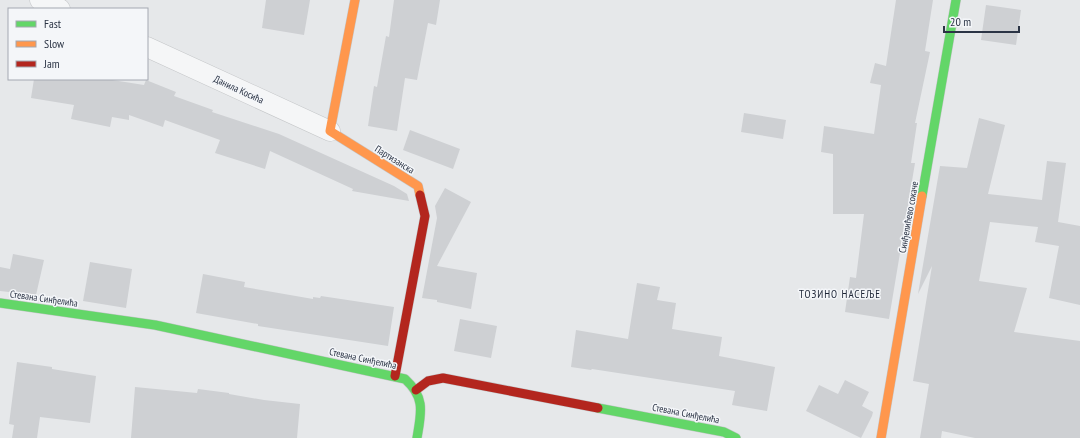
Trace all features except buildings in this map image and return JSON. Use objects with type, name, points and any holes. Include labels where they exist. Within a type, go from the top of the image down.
[{"type":"street","points":[[40,0],[58,8]]},
{"type":"street","points":[[330,131],[355,0]]},
{"type":"street","name":"Синђелићево сокаче","points":[[881,438],[956,0]]},
{"type":"street","name":"Данила Косића","points":[[148,47],[330,131]]},
{"type":"street","name":"Партизанска","points":[[330,131],[418,186],[425,216],[395,376]]},
{"type":"street","name":"Стевана Синђелића","points":[[0,303],[154,325],[395,376],[405,379],[416,390],[428,381],[443,378],[724,432],[736,438]]},
{"type":"street","points":[[416,390],[419,397],[420,408],[417,438]]},
{"type":"traffic: fast","points":[[922,196],[956,0]]},
{"type":"traffic: fast","points":[[0,303],[155,325],[405,379],[412,386],[419,399],[420,421],[417,438]]},
{"type":"traffic: fast","points":[[598,408],[724,432],[736,438]]},
{"type":"traffic: slow","points":[[355,0],[330,131],[418,186],[420,195]]},
{"type":"traffic: slow","points":[[881,438],[922,196]]},
{"type":"traffic: jam","points":[[395,376],[425,216],[420,195]]},
{"type":"traffic: jam","points":[[416,390],[428,381],[443,378],[598,408]]},
{"type":"district","name":"ТОЗИНО НАСЕЉЕ","points":[[840,294]]}]
